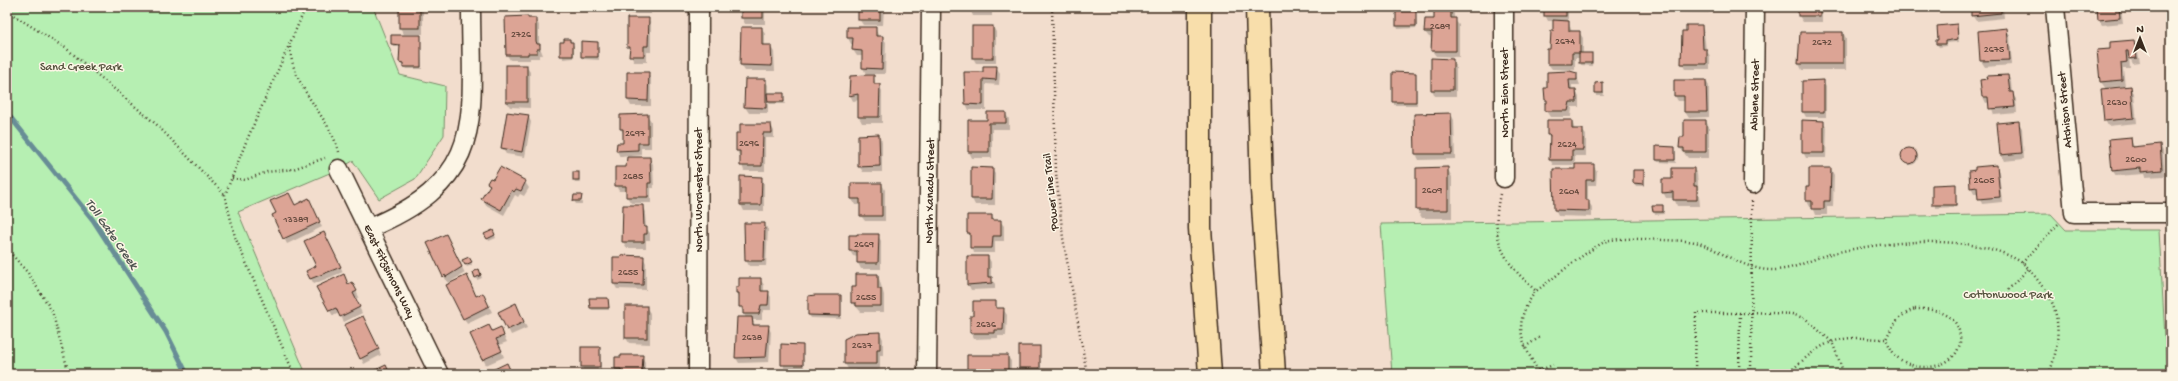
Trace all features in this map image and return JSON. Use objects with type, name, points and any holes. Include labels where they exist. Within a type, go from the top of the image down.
[{"type":"highway","points":[[1200,7],[1200,228],[1210,374]]},
{"type":"highway","points":[[1257,7],[1262,190],[1274,374]]},
{"type":"street","points":[[369,228],[396,217],[418,204],[446,179],[457,162],[466,143],[470,123],[471,7]]},
{"type":"street","name":"North Worchester Street","points":[[698,374],[699,7]]},
{"type":"street","name":"North Xanadu Street","points":[[927,374],[931,7]]},
{"type":"street","name":"North Zion Street","points":[[1504,7],[1504,178]]},
{"type":"street","name":"Abilene Street","points":[[1753,184],[1755,7]]},
{"type":"street","name":"Atchison Street","points":[[2055,7],[2074,213],[2171,213]]},
{"type":"street","name":"East Fitzsimons Way","points":[[336,166],[369,228],[439,374]]},
{"type":"path","points":[[225,195],[246,142],[306,7]]},
{"type":"path","name":"Power Line Trail","points":[[1052,7],[1056,173],[1064,246],[1087,374]]},
{"type":"path","points":[[7,11],[67,49],[151,120],[225,195],[235,237],[294,374]]},
{"type":"path","points":[[232,178],[245,180],[267,172],[293,169],[320,159],[344,169],[346,163],[341,158],[335,139],[300,83],[293,66],[290,45]]},
{"type":"path","points":[[1498,204],[1495,230],[1498,242],[1505,257],[1524,281],[1536,291]]},
{"type":"path","points":[[1751,374],[1752,213]]},
{"type":"path","points":[[2022,262],[2059,223]]},
{"type":"path","points":[[1540,374],[1520,335],[1523,313],[1528,302],[1536,291],[1608,240],[1652,240],[1698,243],[1751,268],[1768,270],[1784,269],[1829,254],[1877,245],[1918,243],[1979,245],[1992,248],[2022,262],[2047,292],[2057,319],[2057,348],[2049,374]]},
{"type":"path","points":[[7,249],[28,273],[52,311],[69,374]]},
{"type":"path","points":[[2008,290],[2028,269]]},
{"type":"path","points":[[1915,309],[1931,309],[1938,311],[1955,322],[1959,328],[1960,341],[1958,349],[1950,359],[1934,367],[1923,367],[1906,363],[1897,357],[1886,339],[1894,322],[1901,316],[1915,309]]},
{"type":"path","points":[[1695,374],[1696,313],[1752,312],[1792,314],[1806,319],[1832,342],[1842,365],[1843,374]]},
{"type":"path","points":[[1739,374],[1740,313]]},
{"type":"path","points":[[1525,347],[1540,337]]},
{"type":"path","points":[[1787,374],[1815,350],[1840,339],[1886,339]]},
{"type":"path","points":[[1538,371],[1553,365]]},
{"type":"green space","name":"Sand Creek Park","points":[[7,7],[373,7],[400,75],[445,86],[444,135],[415,179],[379,199],[353,161],[339,169],[238,212],[306,374],[7,374]]},
{"type":"green space","name":"Cottonwood Park","points":[[2051,214],[2066,230],[2159,230],[2167,374],[1392,374],[1381,224]]},
{"type":"building","points":[[399,7],[420,7],[420,28],[399,28]]},
{"type":"building","points":[[649,7],[649,9],[627,8]]},
{"type":"building","points":[[741,7],[763,7],[763,18],[741,18]]},
{"type":"building","points":[[858,7],[880,7],[880,20],[858,20]]},
{"type":"building","points":[[968,7],[990,7],[990,11],[968,11]]},
{"type":"building","points":[[1396,7],[1416,7],[1416,26],[1396,26]]},
{"type":"building","points":[[1434,7],[1451,7],[1451,18],[1456,18],[1456,51],[1431,51],[1432,32],[1424,32],[1425,19],[1434,19]]},
{"type":"building","points":[[1544,7],[1566,7],[1566,16],[1544,16]]},
{"type":"building","points":[[1706,7],[1706,8],[1684,8]]},
{"type":"building","points":[[1798,7],[1820,7],[1820,16],[1798,16]]},
{"type":"building","points":[[1971,7],[2001,7],[2001,13],[1971,16]]},
{"type":"building","points":[[2097,7],[2119,7],[2120,18],[2098,20]]},
{"type":"building","points":[[528,16],[528,18],[536,18],[536,41],[537,44],[540,44],[540,49],[537,49],[537,53],[528,53],[528,55],[506,55],[505,17]]},
{"type":"building","points":[[627,18],[649,18],[648,46],[644,46],[644,56],[629,56],[630,47],[627,47]]},
{"type":"building","points":[[1553,20],[1569,21],[1569,31],[1580,31],[1580,53],[1572,53],[1572,64],[1547,64],[1547,49],[1550,49]]},
{"type":"building","points":[[1957,24],[1958,39],[1945,41],[1945,44],[1936,44],[1936,40],[1938,40],[1937,26]]},
{"type":"building","points":[[1686,25],[1702,25],[1703,49],[1707,49],[1707,64],[1681,64],[1682,31],[1686,31]]},
{"type":"building","points":[[972,26],[993,26],[993,58],[972,58]]},
{"type":"building","points":[[741,27],[762,27],[762,45],[771,45],[772,66],[740,65]]},
{"type":"building","points":[[847,27],[876,27],[876,36],[883,36],[882,69],[862,68],[862,51],[852,50],[853,38],[847,38]]},
{"type":"building","points":[[2007,28],[2010,60],[1980,61],[1978,31]]},
{"type":"building","points":[[1800,32],[1843,32],[1843,64],[1798,64]]},
{"type":"building","points":[[391,35],[421,35],[421,67],[403,67],[403,63],[399,62],[400,45],[391,44]]},
{"type":"building","points":[[564,39],[570,39],[570,42],[573,42],[573,56],[560,56],[560,42],[564,42]]},
{"type":"building","points":[[2134,40],[2137,58],[2129,59],[2128,51],[2126,51],[2127,62],[2121,63],[2122,80],[2100,82],[2097,50],[2110,49],[2110,42]]},
{"type":"building","points":[[581,41],[598,42],[598,57],[581,57]]},
{"type":"building","points":[[1579,53],[1592,53],[1592,63],[1579,63]]},
{"type":"building","points":[[1431,58],[1453,59],[1453,90],[1431,90]]},
{"type":"building","points":[[506,65],[527,65],[527,102],[506,102]]},
{"type":"building","points":[[983,66],[997,66],[996,80],[983,79],[983,105],[965,104],[964,72],[983,72]]},
{"type":"building","points":[[1570,71],[1577,73],[1577,80],[1569,80],[1570,90],[1576,90],[1577,102],[1570,102],[1568,111],[1545,111],[1545,103],[1547,103],[1547,100],[1545,100],[1544,88],[1547,88],[1547,72]]},
{"type":"building","points":[[627,72],[649,72],[648,101],[627,100]]},
{"type":"building","points":[[1392,72],[1416,73],[1416,102],[1392,102]]},
{"type":"building","points":[[874,75],[874,84],[880,84],[879,117],[858,117],[858,94],[849,96],[850,76]]},
{"type":"building","points":[[2008,75],[2010,92],[2013,92],[2015,107],[1989,109],[1988,97],[1982,97],[1980,80],[1987,79],[1986,76]]},
{"type":"building","points":[[745,79],[766,79],[766,108],[744,107]]},
{"type":"building","points":[[1674,80],[1706,80],[1707,112],[1684,112],[1684,96],[1674,96]]},
{"type":"building","points":[[1824,80],[1824,112],[1802,112],[1802,81]]},
{"type":"building","points":[[1603,82],[1603,93],[1595,93],[1595,83]]},
{"type":"building","points":[[2131,86],[2134,118],[2104,121],[2101,89]]},
{"type":"building","points":[[767,93],[784,93],[784,102],[768,102]]},
{"type":"building","points":[[507,112],[529,115],[522,152],[501,148]]},
{"type":"building","points":[[987,112],[1006,112],[1006,123],[989,123],[989,152],[968,152],[968,120],[987,120]]},
{"type":"building","points":[[1451,113],[1452,154],[1415,154],[1414,114]]},
{"type":"building","points":[[648,114],[648,143],[638,143],[638,150],[616,151],[617,143],[623,143],[623,129],[620,129],[620,115]]},
{"type":"building","points":[[1547,120],[1572,120],[1572,129],[1583,129],[1583,150],[1572,150],[1572,160],[1549,160],[1550,135],[1547,135]]},
{"type":"building","points":[[1684,120],[1706,120],[1706,152],[1684,152],[1684,148],[1679,148],[1680,137],[1684,137]]},
{"type":"building","points":[[1802,120],[1824,121],[1824,153],[1802,153]]},
{"type":"building","points":[[2019,121],[2022,153],[2000,155],[1997,123]]},
{"type":"building","points":[[740,124],[771,124],[772,133],[763,133],[762,166],[740,166],[740,151],[736,151],[736,133],[740,133]]},
{"type":"building","points":[[879,134],[880,166],[858,167],[858,135]]},
{"type":"building","points":[[2131,137],[2132,147],[2160,144],[2162,170],[2141,172],[2141,168],[2112,171],[2109,139]]},
{"type":"building","points":[[1656,146],[1675,147],[1675,160],[1656,160]]},
{"type":"building","points":[[1909,148],[1916,153],[1917,156],[1912,163],[1909,164],[1902,159],[1901,156],[1906,149]]},
{"type":"building","points":[[627,157],[650,157],[651,183],[648,183],[648,197],[626,197],[626,186],[615,186],[615,167],[626,167]]},
{"type":"building","points":[[1575,164],[1594,164],[1594,180],[1586,180],[1586,200],[1589,200],[1589,211],[1554,210],[1553,169],[1575,169]]},
{"type":"building","points":[[1997,165],[2000,197],[1978,199],[1977,187],[1970,188],[1969,171],[1975,170],[1975,167]]},
{"type":"building","points":[[500,167],[526,181],[521,191],[516,189],[514,192],[512,190],[501,210],[481,199],[490,185],[487,183],[490,178],[493,179]]},
{"type":"building","points":[[971,167],[993,168],[992,199],[971,199]]},
{"type":"building","points":[[1448,167],[1448,210],[1416,210],[1416,168]]},
{"type":"building","points":[[1672,168],[1694,168],[1694,186],[1697,186],[1697,200],[1673,200],[1673,192],[1662,193],[1662,179],[1672,179]]},
{"type":"building","points":[[1809,168],[1831,168],[1830,201],[1824,201],[1824,209],[1812,209],[1812,201],[1806,201],[1806,187],[1809,187]]},
{"type":"building","points":[[1633,170],[1644,170],[1644,184],[1633,183]]},
{"type":"building","points":[[573,172],[579,172],[579,180],[573,180]]},
{"type":"building","points":[[740,176],[762,177],[761,205],[740,205]]},
{"type":"building","points":[[851,183],[882,183],[882,216],[860,216],[860,199],[851,199]]},
{"type":"building","points":[[1956,184],[1956,205],[1932,205],[1932,185]]},
{"type":"building","points":[[289,193],[295,205],[309,198],[320,222],[283,239],[272,215],[276,213],[270,201]]},
{"type":"building","points":[[574,195],[582,195],[581,201],[573,201]]},
{"type":"building","points":[[623,205],[643,205],[644,227],[647,227],[647,234],[644,234],[644,242],[622,242]]},
{"type":"building","points":[[1652,205],[1663,205],[1663,212],[1653,212]]},
{"type":"building","points":[[967,215],[992,215],[992,220],[1001,220],[1001,236],[993,236],[992,248],[970,248],[970,233],[967,233]]},
{"type":"building","points":[[744,223],[765,223],[764,261],[745,261]]},
{"type":"building","points":[[493,230],[495,235],[487,239],[484,234]]},
{"type":"building","points":[[324,232],[341,267],[310,279],[306,271],[316,266],[304,241]]},
{"type":"building","points":[[446,234],[462,267],[446,277],[445,275],[443,277],[427,243]]},
{"type":"building","points":[[879,234],[878,263],[857,263],[857,251],[849,251],[849,235]]},
{"type":"building","points":[[621,255],[644,256],[643,285],[613,284],[613,257],[621,257]]},
{"type":"building","points":[[967,256],[988,256],[988,277],[992,277],[992,283],[967,285]]},
{"type":"building","points":[[469,257],[472,262],[465,265],[462,260]]},
{"type":"building","points":[[479,269],[481,275],[475,278],[473,272]]},
{"type":"building","points":[[344,274],[348,284],[352,282],[357,291],[353,293],[360,307],[340,317],[336,308],[329,311],[316,287]]},
{"type":"building","points":[[856,274],[878,274],[878,289],[881,289],[881,306],[856,306],[856,303],[851,303],[851,287],[856,287]]},
{"type":"building","points":[[467,275],[476,296],[483,293],[489,306],[463,319],[446,285]]},
{"type":"building","points":[[739,278],[761,278],[761,291],[769,291],[768,305],[761,305],[759,314],[743,314],[743,307],[739,307],[739,293],[736,293],[736,287],[739,287]]},
{"type":"building","points":[[841,295],[841,316],[808,315],[808,296]]},
{"type":"building","points":[[589,298],[608,298],[609,308],[590,308]]},
{"type":"building","points":[[973,301],[996,301],[996,308],[1004,308],[1003,330],[995,330],[995,333],[970,333],[970,316],[973,316]]},
{"type":"building","points":[[516,303],[524,322],[507,330],[498,312]]},
{"type":"building","points":[[625,306],[647,306],[647,338],[625,338]]},
{"type":"building","points":[[363,316],[379,349],[360,359],[344,325]]},
{"type":"building","points":[[737,317],[752,317],[753,325],[769,325],[766,357],[735,358]]},
{"type":"building","points":[[489,325],[492,331],[501,327],[504,336],[496,339],[502,351],[482,360],[470,334]]},
{"type":"building","points":[[880,332],[880,349],[877,349],[877,364],[844,364],[844,339],[856,333]]},
{"type":"building","points":[[781,344],[803,345],[803,365],[781,365]]},
{"type":"building","points":[[1019,346],[1040,346],[1040,368],[1019,368]]},
{"type":"building","points":[[581,347],[600,347],[600,367],[581,367]]},
{"type":"building","points":[[621,355],[643,355],[642,374],[621,374],[621,369],[615,369],[615,357],[621,357]]},
{"type":"building","points":[[967,355],[1008,355],[1008,374],[970,374],[970,372],[967,372]]},
{"type":"building","points":[[507,363],[512,374],[489,374],[488,372]]},
{"type":"building","points":[[386,365],[390,374],[367,374]]},
{"type":"building","points":[[856,371],[878,371],[878,374],[856,374]]},
{"type":"waterway","name":"Toll Gate Creek","points":[[7,113],[93,220],[166,332],[187,374]]}]
